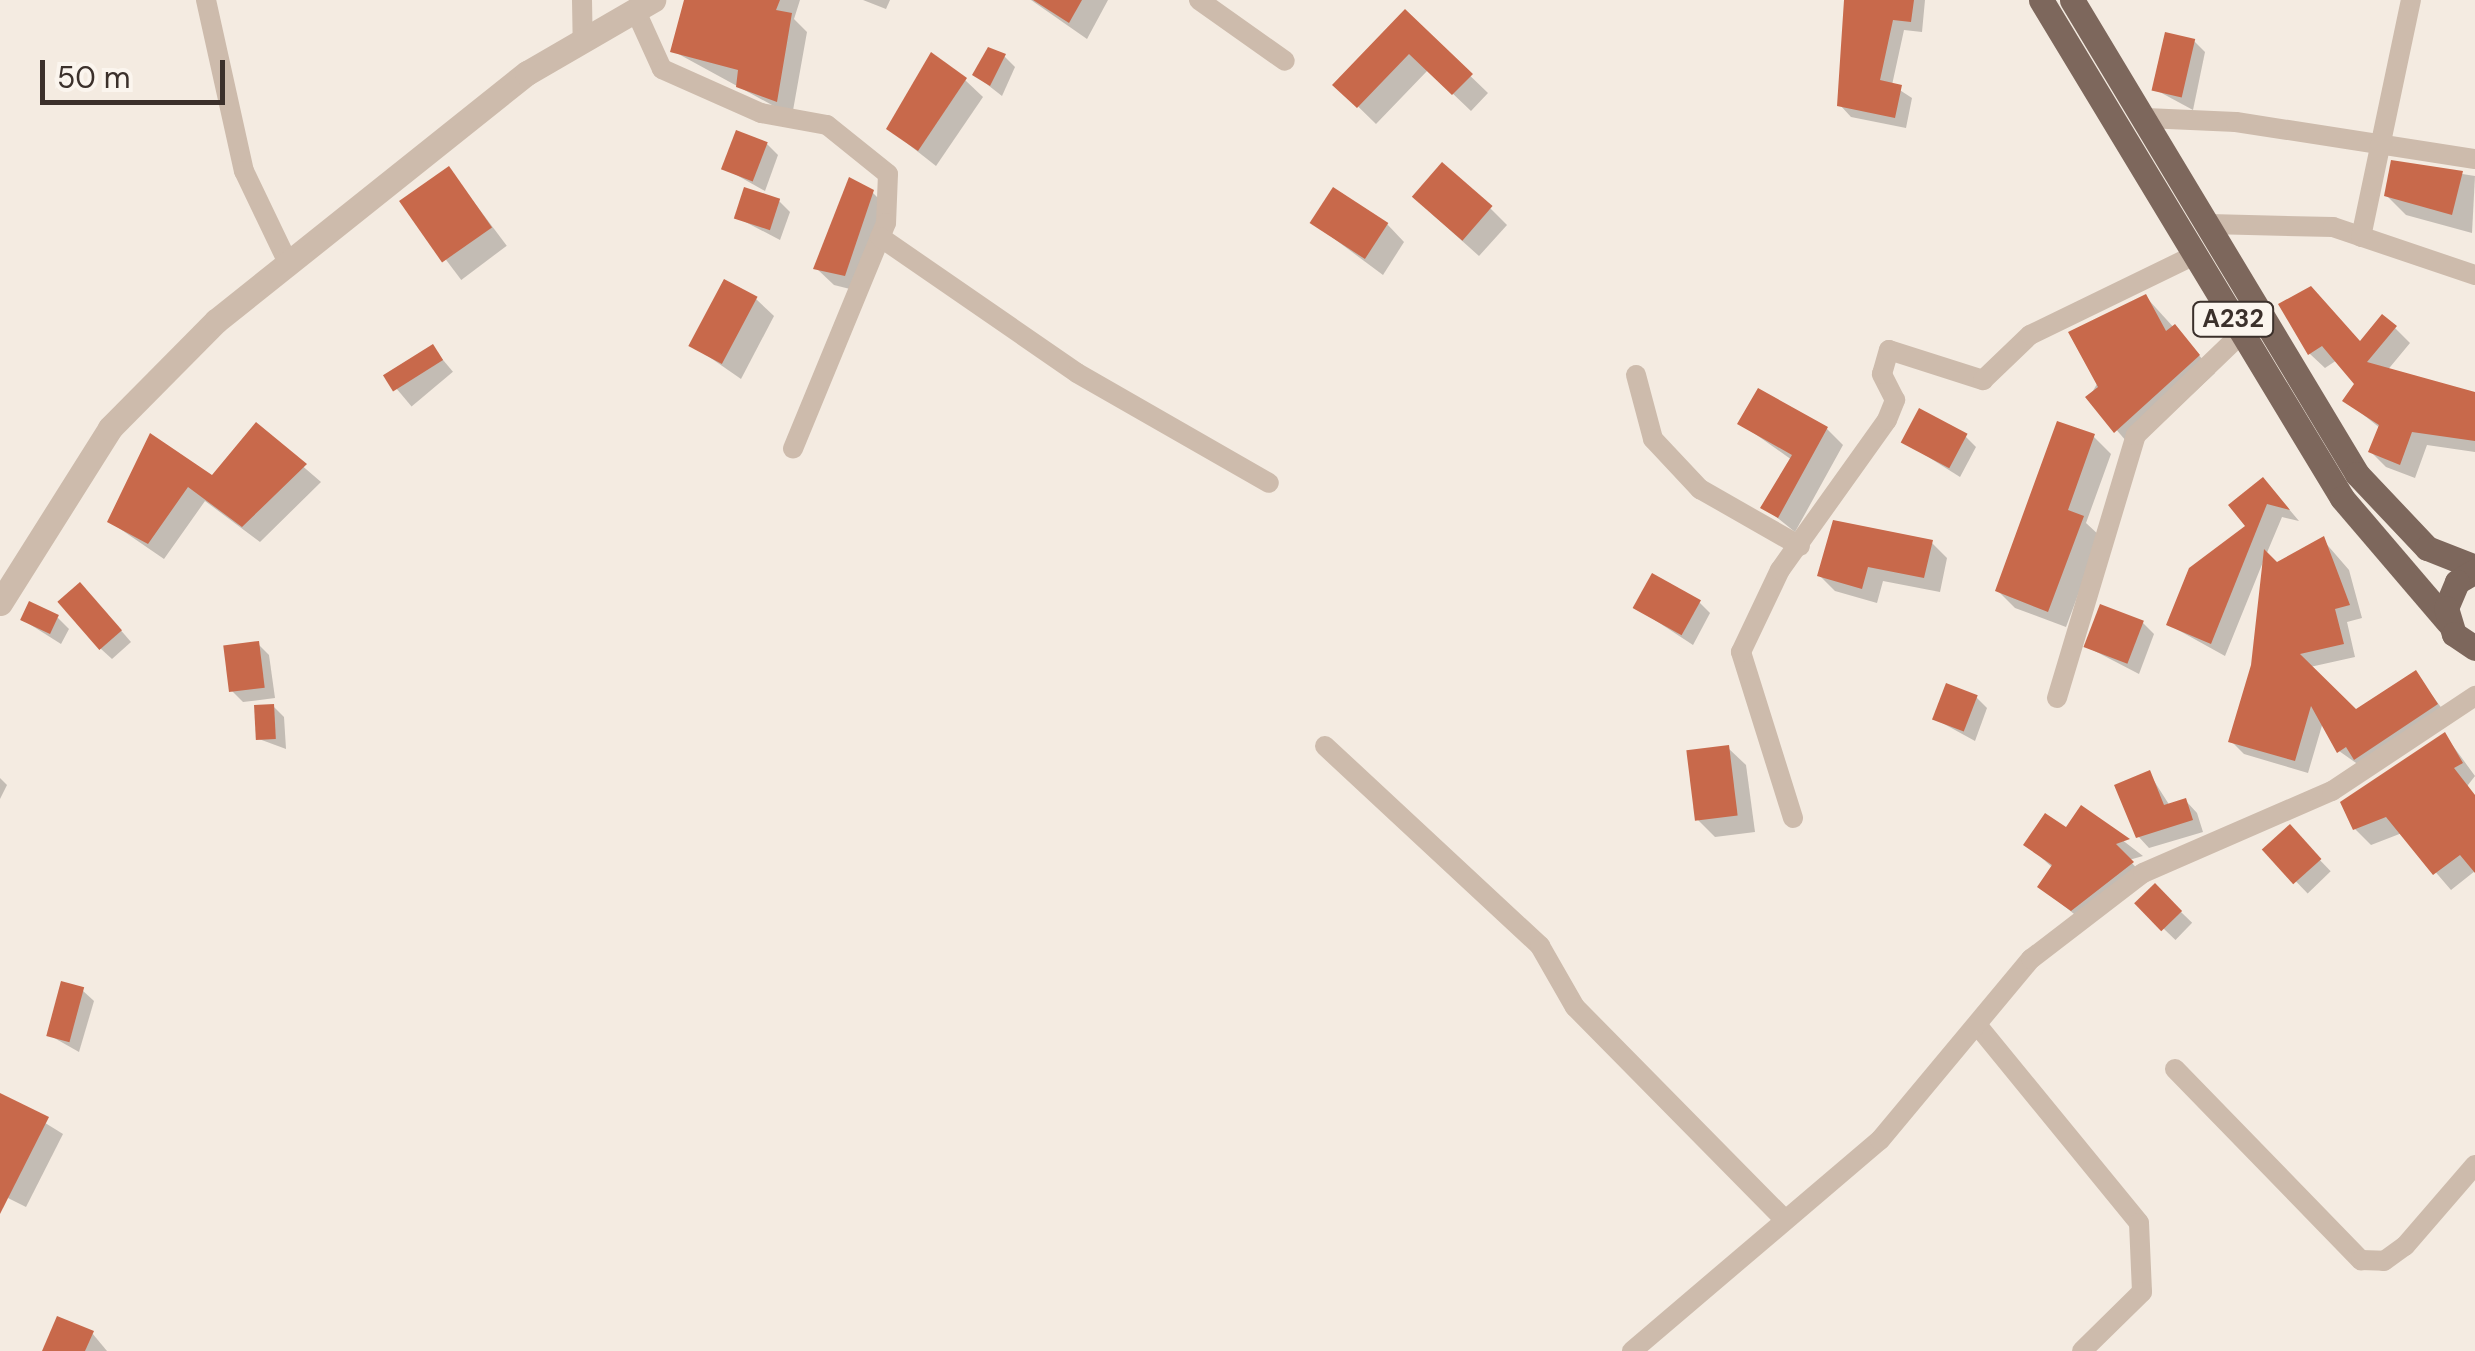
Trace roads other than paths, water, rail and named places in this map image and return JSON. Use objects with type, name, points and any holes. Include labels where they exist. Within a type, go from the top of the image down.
[{"type":"main road","name":"A232","points":[[2042,0],[2342,498],[2448,622]]},
{"type":"main road","name":"A232","points":[[2072,0],[2357,474],[2426,548],[2475,569]]},
{"type":"main road","points":[[2471,649],[2448,622],[2449,594],[2475,569]]},
{"type":"street","points":[[206,0],[244,171],[289,264]]},
{"type":"street","points":[[582,0],[583,40]]},
{"type":"street","points":[[1198,0],[1284,61]]},
{"type":"street","points":[[2360,236],[2411,0]]},
{"type":"street","points":[[0,604],[110,428],[216,320],[526,72],[645,8],[662,69],[684,83],[827,125],[863,148],[888,174],[892,196],[880,237],[793,449]]},
{"type":"street","points":[[2146,118],[2379,142],[2475,159]]},
{"type":"street","points":[[2209,224],[2288,220],[2360,236],[2475,275]]},
{"type":"street","points":[[880,237],[1061,362],[1269,483]]},
{"type":"street","points":[[1793,818],[1741,652],[1747,627],[1887,420],[1895,400],[1882,374],[1889,350],[1983,380],[2030,335],[2194,255]]},
{"type":"street","points":[[2058,698],[2136,435],[2242,332]]},
{"type":"street","points":[[1636,374],[1654,440],[1700,489],[1800,546]]},
{"type":"street","points":[[1632,1351],[1880,1140],[2032,959],[2143,873],[2332,790],[2475,696]]},
{"type":"street","points":[[1325,746],[1526,932],[1590,1024],[1784,1220]]},
{"type":"street","points":[[1978,1026],[2139,1223],[2142,1292],[2082,1351]]},
{"type":"street","points":[[2175,1069],[2361,1260],[2384,1261],[2406,1246],[2475,1165]]}]
